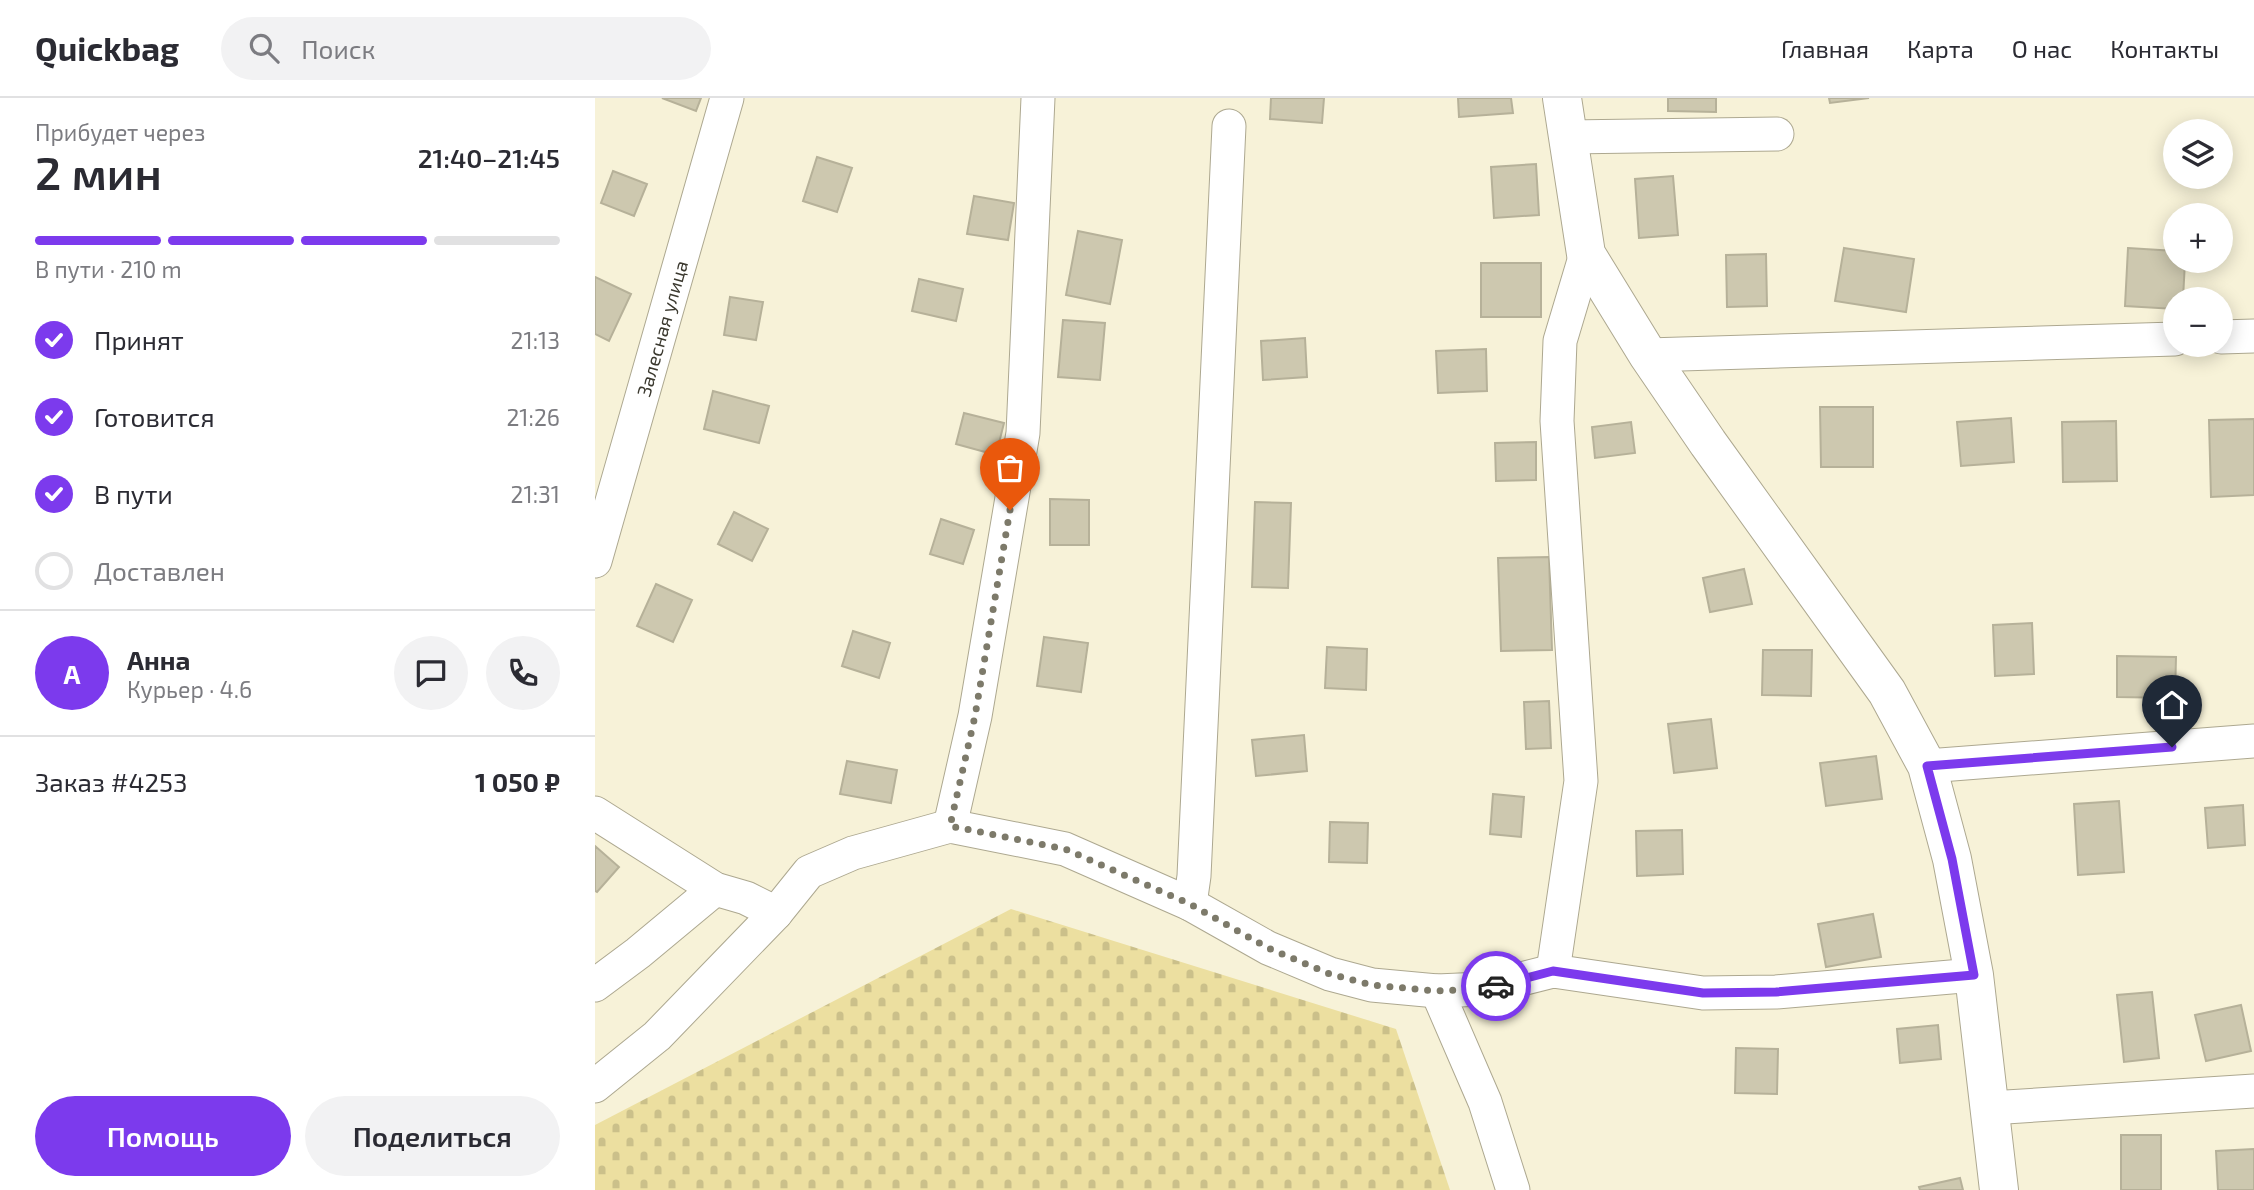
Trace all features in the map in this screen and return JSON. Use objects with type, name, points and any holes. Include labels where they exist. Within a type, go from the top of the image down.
[{"type":"street","name":"Залесная улица","points":[[595,561],[727,98]]},
{"type":"street","points":[[950,826],[975,716],[1023,433],[1038,98]]},
{"type":"street","points":[[1562,98],[1586,254],[1648,355],[1708,443],[1887,692],[1927,766],[1952,859],[1974,975],[1999,1190]]},
{"type":"street","points":[[1190,904],[1195,862],[1229,126]]},
{"type":"street","points":[[1568,137],[1777,134]]},
{"type":"street","points":[[1553,971],[1581,781],[1557,421],[1560,341],[1586,254]]},
{"type":"street","points":[[2233,337],[2254,336]]},
{"type":"street","points":[[1648,355],[2163,339]]},
{"type":"street","points":[[1927,766],[2254,741]]},
{"type":"street","points":[[595,813],[715,890],[746,898],[776,913]]},
{"type":"street","points":[[595,1086],[657,1036],[776,913],[809,872],[853,853],[950,826],[1065,849],[1190,904],[1268,948],[1330,974],[1372,985],[1437,991],[1482,989],[1553,971],[1703,993],[1776,992],[1974,975]]},
{"type":"street","points":[[595,985],[715,890]]},
{"type":"street","points":[[1437,991],[1485,1102],[1514,1187]]},
{"type":"street","points":[[1990,1108],[2254,1091]]},
{"type":"green space","points":[[1011,909],[1396,1029],[1450,1190],[595,1190],[595,1125]]},
{"type":"building","points":[[662,98],[701,98],[696,111]]},
{"type":"building","points":[[1271,98],[1324,98],[1322,123],[1270,119]]},
{"type":"building","points":[[1458,98],[1511,98],[1513,113],[1459,117]]},
{"type":"building","points":[[1668,98],[1716,98],[1716,112],[1668,111]]},
{"type":"building","points":[[1829,98],[1869,98],[1830,103]]},
{"type":"building","points":[[817,157],[852,168],[837,212],[803,201]]},
{"type":"building","points":[[1536,164],[1539,215],[1494,218],[1491,167]]},
{"type":"building","points":[[613,171],[647,184],[634,216],[601,203]]},
{"type":"building","points":[[1673,176],[1678,235],[1639,238],[1635,179]]},
{"type":"building","points":[[974,196],[1014,203],[1008,240],[967,234]]},
{"type":"building","points":[[1078,231],[1122,240],[1110,304],[1066,295]]},
{"type":"building","points":[[1844,248],[1914,259],[1906,312],[1835,301]]},
{"type":"building","points":[[2128,248],[2163,250],[2163,273],[2184,273],[2184,287],[2163,287],[2163,308],[2125,306]]},
{"type":"building","points":[[1766,254],[1767,306],[1727,307],[1726,255]]},
{"type":"building","points":[[1481,263],[1541,263],[1541,317],[1481,317]]},
{"type":"building","points":[[595,277],[631,294],[609,341],[595,334]]},
{"type":"building","points":[[919,279],[963,289],[956,321],[912,311]]},
{"type":"building","points":[[730,297],[763,302],[756,340],[724,335]]},
{"type":"building","points":[[1063,320],[1105,323],[1100,380],[1058,377]]},
{"type":"building","points":[[1305,338],[1307,377],[1263,380],[1261,341]]},
{"type":"building","points":[[1486,349],[1487,391],[1438,393],[1436,351]]},
{"type":"building","points":[[713,391],[769,406],[759,443],[704,429]]},
{"type":"building","points":[[1820,407],[1873,407],[1873,467],[1821,467]]},
{"type":"building","points":[[964,413],[1004,423],[996,455],[956,444]]},
{"type":"building","points":[[2011,418],[2014,462],[1961,466],[1957,422]]},
{"type":"building","points":[[2254,419],[2254,495],[2211,497],[2209,420]]},
{"type":"building","points":[[2116,421],[2117,481],[2063,482],[2062,422]]},
{"type":"building","points":[[1631,422],[1635,453],[1595,458],[1592,427]]},
{"type":"building","points":[[1536,442],[1536,480],[1496,481],[1495,443]]},
{"type":"building","points":[[1050,499],[1089,500],[1089,545],[1050,545]]},
{"type":"building","points":[[1255,502],[1291,503],[1288,588],[1252,587]]},
{"type":"building","points":[[734,512],[768,529],[752,561],[718,544]]},
{"type":"building","points":[[941,519],[974,530],[963,564],[930,554]]},
{"type":"building","points":[[1549,557],[1552,650],[1501,651],[1498,558]]},
{"type":"building","points":[[1744,569],[1752,604],[1710,612],[1703,578]]},
{"type":"building","points":[[656,584],[692,600],[673,642],[637,626]]},
{"type":"building","points":[[2032,623],[2034,674],[1995,676],[1993,625]]},
{"type":"building","points":[[853,631],[890,643],[879,678],[842,666]]},
{"type":"building","points":[[1044,637],[1088,643],[1081,692],[1037,686]]},
{"type":"building","points":[[1327,647],[1367,649],[1366,690],[1325,688]]},
{"type":"building","points":[[1763,650],[1812,650],[1811,696],[1762,695]]},
{"type":"building","points":[[2117,656],[2176,657],[2175,698],[2117,697]]},
{"type":"building","points":[[1549,701],[1551,748],[1526,749],[1524,702]]},
{"type":"building","points":[[1711,719],[1717,768],[1674,773],[1668,724]]},
{"type":"building","points":[[1304,735],[1307,771],[1256,776],[1252,740]]},
{"type":"building","points":[[1876,756],[1882,799],[1826,806],[1820,763]]},
{"type":"building","points":[[847,761],[897,770],[891,803],[840,794]]},
{"type":"building","points":[[1493,794],[1524,797],[1521,837],[1490,834]]},
{"type":"building","points":[[2119,801],[2124,872],[2078,875],[2074,804]]},
{"type":"building","points":[[2243,805],[2245,845],[2208,848],[2205,808]]},
{"type":"building","points":[[1330,822],[1368,823],[1367,863],[1329,862]]},
{"type":"building","points":[[1682,830],[1683,874],[1637,876],[1636,831]]},
{"type":"building","points":[[595,846],[619,867],[597,892],[595,891]]},
{"type":"building","points":[[1873,914],[1881,957],[1826,967],[1818,924]]},
{"type":"building","points":[[2152,992],[2159,1058],[2124,1062],[2117,995]]},
{"type":"building","points":[[2241,1005],[2251,1051],[2206,1061],[2195,1015]]},
{"type":"building","points":[[1938,1025],[1941,1059],[1900,1063],[1897,1029]]},
{"type":"building","points":[[1736,1048],[1778,1049],[1777,1094],[1735,1093]]},
{"type":"building","points":[[2121,1135],[2161,1135],[2161,1190],[2121,1190]]},
{"type":"building","points":[[2254,1149],[2254,1190],[2218,1190],[2216,1151]]},
{"type":"building","points":[[1960,1178],[1963,1190],[1920,1190],[1919,1187]]},
{"type":"way so far","points":[[1010,510],[975,716],[950,826],[1065,849],[1190,904],[1268,948],[1330,974],[1372,985],[1437,991],[1496,986]]},
{"type":"route","points":[[1496,986],[1553,971],[1703,993],[1776,992],[1974,975],[1952,859],[1927,766],[2172,747]]}]
